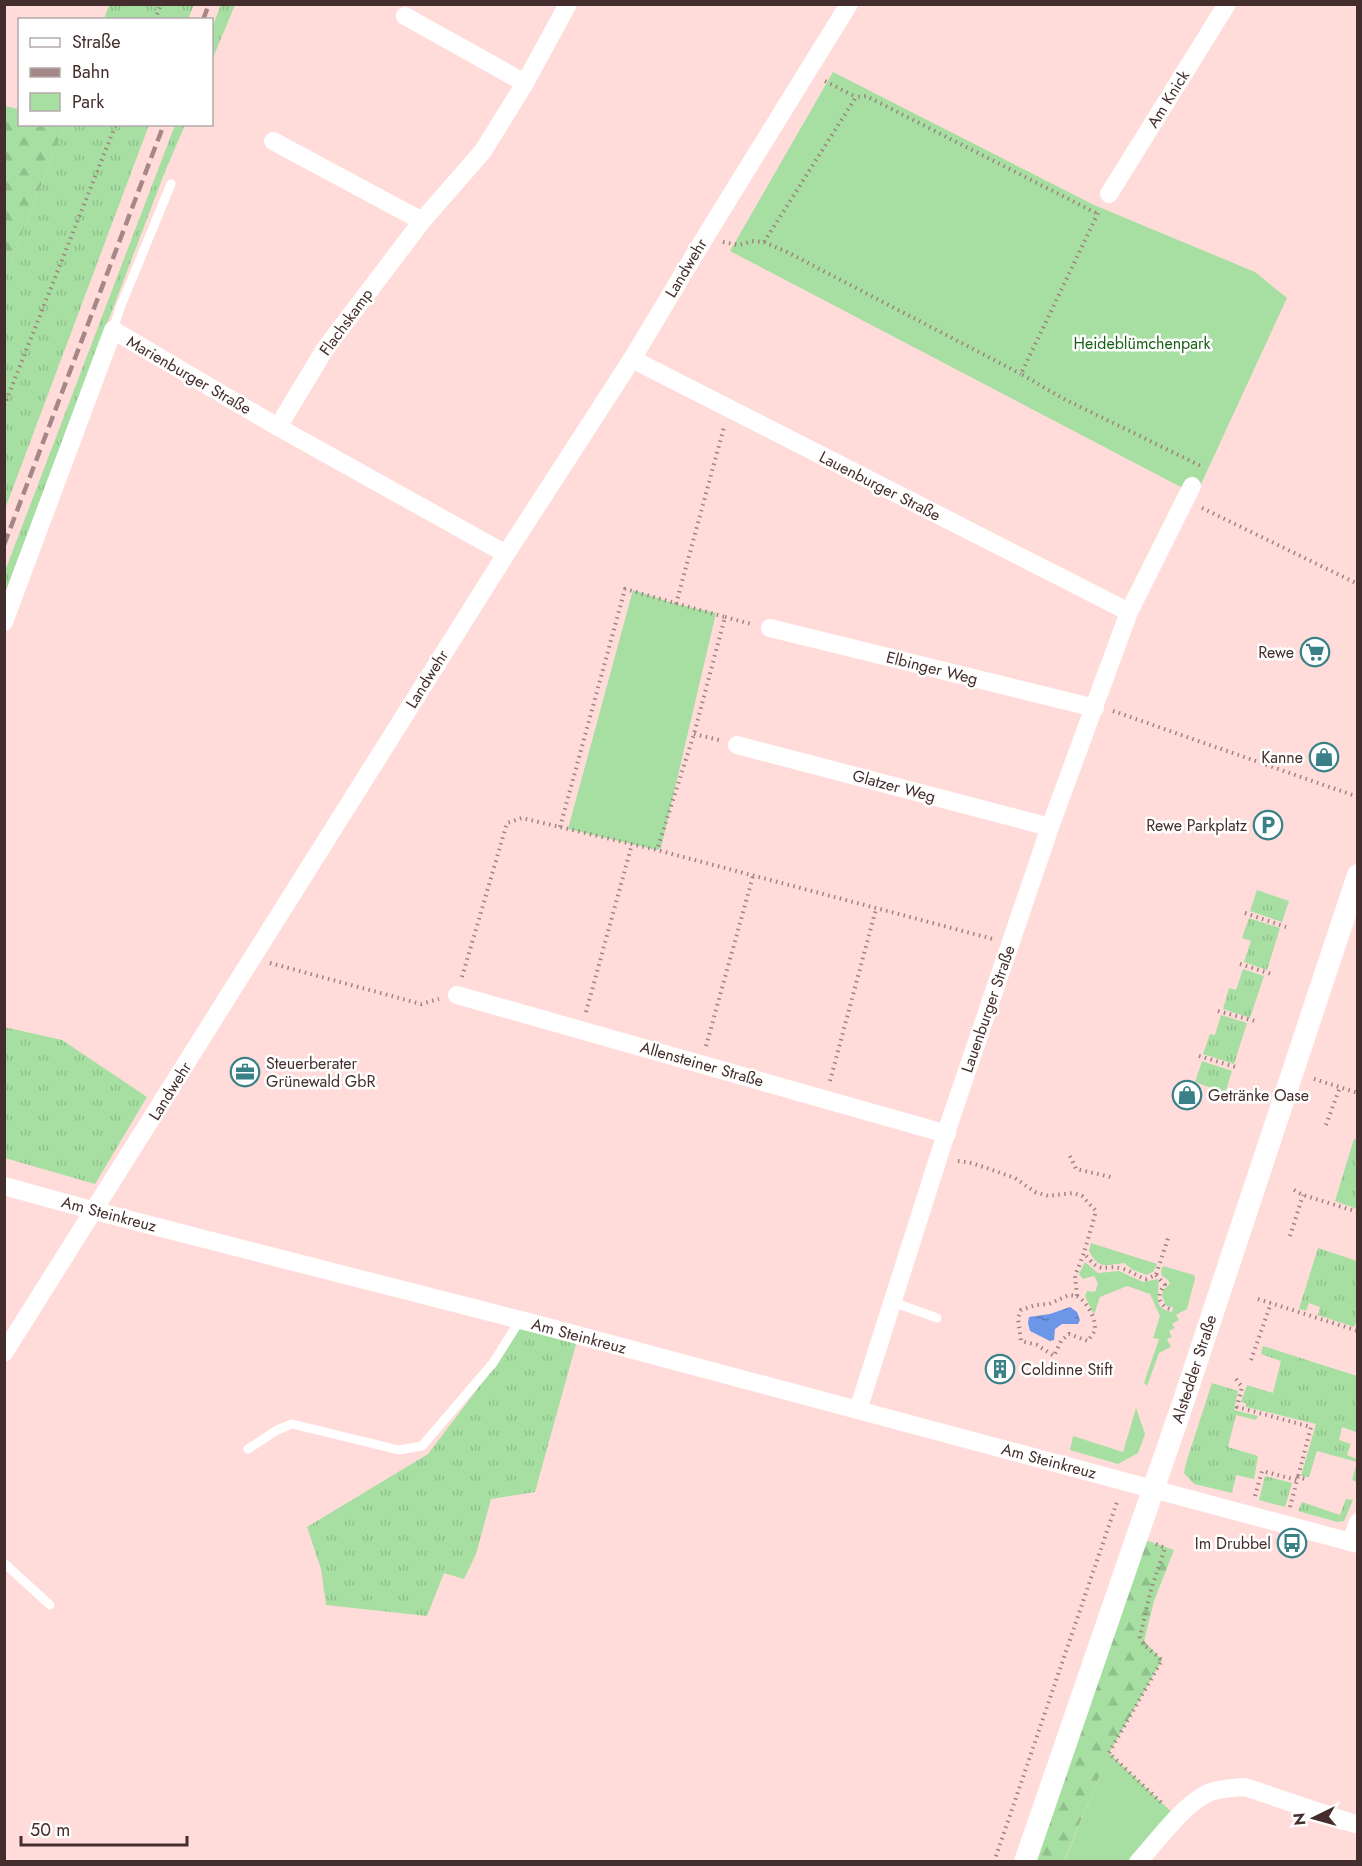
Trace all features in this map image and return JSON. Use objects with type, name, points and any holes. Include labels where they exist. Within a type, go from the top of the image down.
[{"type":"street","name":"Flachskamp","points":[[278,427],[325,349],[422,221],[483,151],[525,83],[568,4]]},
{"type":"street","name":"Landwehr","points":[[7,1344],[95,1211],[506,554],[632,360],[849,4]]},
{"type":"street","name":"Am Knick","points":[[1109,194],[1227,4]]},
{"type":"street","points":[[405,16],[525,83]]},
{"type":"street","points":[[273,141],[422,221]]},
{"type":"street","name":"Marienburger Straße","points":[[4,622],[113,330],[278,427],[506,554]]},
{"type":"street","name":"Lauenburger Straße","points":[[632,360],[1128,612]]},
{"type":"street","name":"Lauenburger Straße","points":[[858,1410],[947,1134],[1050,827],[1128,612],[1188,493]]},
{"type":"street","name":"Elbinger Weg","points":[[770,628],[1095,708]]},
{"type":"street","name":"Glatzer Weg","points":[[737,745],[1050,827]]},
{"type":"street","name":"Alstedder Straße","points":[[1025,1862],[1153,1490],[1358,875]]},
{"type":"street","name":"Allensteiner Straße","points":[[457,995],[947,1134]]},
{"type":"street","name":"Am Steinkreuz","points":[[4,1186],[520,1320],[1153,1490]]},
{"type":"street","points":[[1153,1490],[1354,1543],[1358,1522]]},
{"type":"street","points":[[1138,1862],[1197,1799],[1211,1792],[1229,1788],[1245,1787],[1358,1825]]},
{"type":"lane","points":[[113,330],[171,184]]},
{"type":"lane","points":[[893,1302],[937,1318]]},
{"type":"lane","points":[[248,1449],[292,1424],[399,1450],[422,1446],[493,1363],[520,1320]]},
{"type":"lane","points":[[4,1563],[50,1605]]},
{"type":"path","points":[[808,72],[856,97],[866,96],[1098,213]]},
{"type":"path","points":[[764,242],[856,97]]},
{"type":"path","points":[[4,406],[115,126]]},
{"type":"path","points":[[1021,374],[1109,194]]},
{"type":"path","points":[[707,234],[724,243],[739,245],[752,241],[764,242],[787,252],[1021,374],[1062,398],[1201,466],[1188,493],[1358,584]]},
{"type":"path","points":[[676,604],[729,409]]},
{"type":"path","points":[[560,827],[625,589],[770,628]]},
{"type":"path","points":[[657,850],[694,734],[725,617]]},
{"type":"path","points":[[1095,708],[1115,711],[1358,797]]},
{"type":"path","points":[[694,734],[737,745]]},
{"type":"path","points":[[252,959],[422,1004],[457,995],[507,823],[522,818],[657,850],[1011,943]]},
{"type":"path","points":[[581,1030],[632,844]]},
{"type":"path","points":[[701,1064],[753,876]]},
{"type":"path","points":[[825,1099],[876,909]]},
{"type":"path","points":[[1245,913],[1286,927]]},
{"type":"path","points":[[1240,964],[1271,974]]},
{"type":"path","points":[[1218,1011],[1255,1021]]},
{"type":"path","points":[[1199,1056],[1239,1068]]},
{"type":"path","points":[[1293,1073],[1358,1093]]},
{"type":"path","points":[[1326,1125],[1340,1088]]},
{"type":"path","points":[[1070,1156],[1076,1169],[1111,1177]]},
{"type":"path","points":[[940,1158],[972,1163],[1015,1178],[1035,1192],[1048,1196],[1073,1193],[1082,1196],[1096,1211],[1076,1276],[1077,1296]]},
{"type":"path","points":[[1294,1190],[1303,1195],[1358,1212]]},
{"type":"path","points":[[1290,1236],[1303,1195]]},
{"type":"path","points":[[1156,1275],[1169,1235]]},
{"type":"path","points":[[1084,1253],[1092,1263],[1103,1269],[1121,1268],[1146,1279],[1156,1275]]},
{"type":"path","points":[[1156,1275],[1165,1285],[1159,1294],[1160,1301],[1163,1307],[1170,1310]]},
{"type":"path","points":[[1069,1294],[1077,1296],[1082,1299],[1094,1318],[1095,1330],[1088,1341],[1069,1334],[1061,1341],[1054,1356],[1037,1345],[1022,1341],[1018,1318],[1021,1310],[1026,1307],[1048,1304],[1069,1294]]},
{"type":"path","points":[[1258,1299],[1358,1331]]},
{"type":"path","points":[[1251,1360],[1271,1304]]},
{"type":"path","points":[[1236,1379],[1242,1388],[1237,1407],[1311,1427],[1286,1525]]},
{"type":"path","points":[[1250,1516],[1262,1471],[1308,1480]]},
{"type":"path","points":[[994,1862],[1124,1481]]},
{"type":"path","points":[[1137,1537],[1165,1548],[1149,1593],[1140,1637],[1144,1645],[1162,1660],[1109,1753],[1178,1818]]},
{"type":"green space","points":[[109,4],[194,5],[188,18],[104,18]]},
{"type":"green space","points":[[221,4],[235,5],[213,58],[213,25]]},
{"type":"green space","name":"Heideblümchenpark","points":[[833,72],[1094,205],[1255,272],[1287,298],[1196,495],[730,251]]},
{"type":"green space","points":[[4,106],[18,109],[18,126],[65,126],[5,276]]},
{"type":"green space","points":[[65,126],[149,126],[5,509],[5,276]]},
{"type":"green space","points":[[175,126],[185,126],[164,174],[5,593],[5,571]]},
{"type":"green space","points":[[633,590],[676,604],[716,613],[661,848],[657,850],[568,829]]},
{"type":"green space","points":[[1257,890],[1289,901],[1282,922],[1250,911]]},
{"type":"green space","points":[[1249,918],[1280,928],[1267,970],[1244,962],[1251,941],[1242,938]]},
{"type":"green space","points":[[1243,969],[1264,976],[1250,1018],[1223,1009],[1229,988],[1236,990]]},
{"type":"green space","points":[[1221,1015],[1247,1023],[1234,1064],[1203,1054],[1210,1034],[1215,1035]]},
{"type":"green space","points":[[4,1027],[62,1040],[147,1097],[95,1184],[5,1158]]},
{"type":"green space","points":[[1202,1061],[1232,1071],[1225,1093],[1195,1082]]},
{"type":"green space","points":[[1354,1139],[1357,1140],[1357,1209],[1335,1201]]},
{"type":"green space","points":[[1091,1243],[1157,1264],[1154,1271],[1147,1275],[1133,1270],[1124,1263],[1100,1264],[1089,1251]]},
{"type":"green space","points":[[1318,1248],[1357,1261],[1357,1320],[1354,1327],[1318,1315],[1320,1307],[1309,1303],[1306,1311],[1299,1309]]},
{"type":"green space","points":[[1085,1262],[1098,1273],[1119,1271],[1143,1282],[1158,1279],[1159,1304],[1165,1310],[1172,1312],[1173,1307],[1166,1306],[1162,1296],[1163,1290],[1170,1284],[1162,1276],[1163,1266],[1194,1275],[1187,1309],[1176,1315],[1179,1320],[1172,1324],[1175,1328],[1169,1331],[1172,1337],[1167,1339],[1171,1347],[1159,1353],[1147,1386],[1144,1383],[1159,1339],[1153,1338],[1160,1316],[1150,1294],[1127,1286],[1100,1297],[1094,1315],[1085,1296],[1087,1291],[1095,1292],[1098,1283],[1094,1276],[1083,1279],[1079,1274]]},
{"type":"green space","points":[[523,1323],[578,1337],[535,1492],[491,1499],[476,1554],[464,1579],[444,1573],[427,1616],[326,1605],[321,1569],[307,1527],[428,1454],[498,1362]]},
{"type":"green space","points":[[1263,1346],[1357,1376],[1356,1432],[1342,1427],[1339,1440],[1351,1444],[1347,1455],[1357,1459],[1357,1462],[1317,1451],[1309,1477],[1301,1476],[1316,1424],[1246,1407],[1246,1403],[1241,1402],[1247,1385],[1273,1393],[1281,1361],[1261,1354]]},
{"type":"green space","points":[[1212,1383],[1238,1391],[1234,1410],[1258,1416],[1256,1420],[1236,1415],[1228,1447],[1258,1456],[1254,1479],[1236,1475],[1232,1493],[1194,1484],[1184,1473]]},
{"type":"green space","points":[[1136,1408],[1145,1434],[1138,1453],[1118,1464],[1070,1450],[1073,1436],[1123,1452]]},
{"type":"green space","points":[[1357,1462],[1357,1482],[1352,1480]]},
{"type":"green space","points":[[1265,1476],[1292,1483],[1285,1507],[1259,1500]]},
{"type":"green space","points":[[1346,1499],[1353,1500],[1344,1521],[1337,1522],[1298,1511],[1302,1502],[1340,1515]]},
{"type":"green space","points":[[1137,1537],[1174,1550],[1154,1601],[1144,1641],[1162,1660],[1109,1753],[1064,1861],[1025,1862]]},
{"type":"green space","points":[[1109,1753],[1178,1818],[1138,1861],[1064,1862]]},
{"type":"water","points":[[1070,1307],[1077,1312],[1080,1320],[1078,1324],[1062,1324],[1055,1329],[1054,1340],[1050,1341],[1030,1331],[1029,1317],[1050,1314]]},
{"type":"railway","points":[[204,18],[209,4]]},
{"type":"railway","points":[[4,545],[163,126]]},
{"type":"place","name":"Rewe","points":[[1315,652]]},
{"type":"place","name":"Kanne","points":[[1324,757]]},
{"type":"place","name":"Rewe Parkplatz","points":[[1268,825]]},
{"type":"place","name":"Steuerberater Grünewald GbR","points":[[245,1072]]},
{"type":"place","name":"Getränke Oase","points":[[1187,1095]]},
{"type":"place","name":"Coldinne Stift","points":[[1000,1369]]},
{"type":"place","name":"Im Drubbel","points":[[1292,1543]]}]
